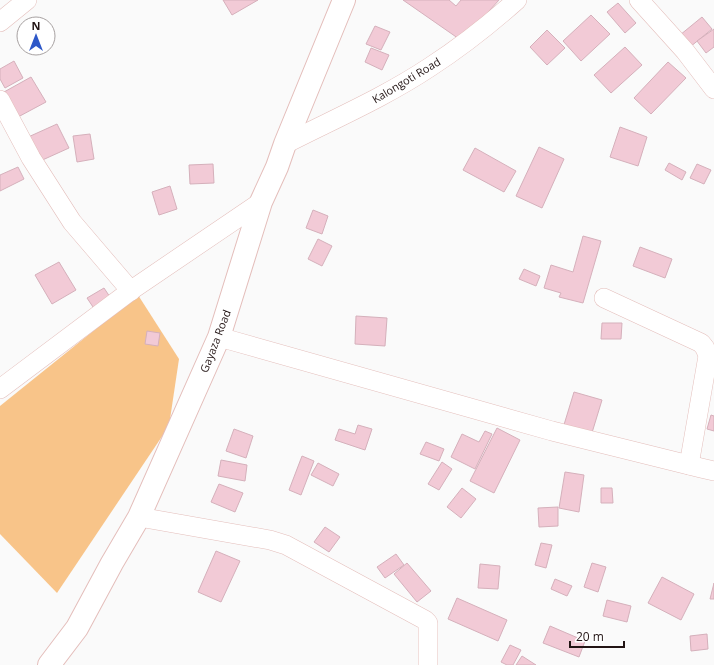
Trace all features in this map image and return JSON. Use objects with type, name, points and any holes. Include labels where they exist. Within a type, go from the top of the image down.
[{"type":"main road","name":"Gayaza Road","points":[[49,665],[77,628],[139,517],[219,337],[261,202],[277,167],[344,0]]},
{"type":"street","points":[[0,22],[27,0]]},
{"type":"street","name":"Kalongoti Road","points":[[285,144],[370,102],[430,67],[492,22],[517,0]]},
{"type":"street","points":[[639,0],[685,51],[714,89]]},
{"type":"street","points":[[0,100],[32,158],[72,222],[131,291]]},
{"type":"street","points":[[0,389],[131,291],[261,202]]},
{"type":"street","points":[[604,298],[701,343],[705,348],[708,356],[689,466]]},
{"type":"street","points":[[219,337],[552,431],[714,471]]},
{"type":"street","points":[[139,517],[270,540],[286,545],[425,620],[428,623],[428,665]]},
{"type":"shaded area","points":[[138,295],[179,359],[169,426],[57,593],[0,534],[0,406]]},
{"type":"building","points":[[223,0],[258,0],[232,15]]},
{"type":"building","points":[[403,0],[449,0],[456,6],[461,0],[499,0],[462,41]]},
{"type":"building","points":[[618,3],[636,23],[625,33],[607,12]]},
{"type":"building","points":[[591,15],[610,34],[581,61],[563,41]]},
{"type":"building","points":[[702,17],[712,29],[690,47],[680,35]]},
{"type":"building","points":[[375,26],[390,32],[381,50],[366,44]]},
{"type":"building","points":[[714,29],[714,47],[706,53],[697,41]]},
{"type":"building","points":[[547,30],[565,48],[547,65],[530,47]]},
{"type":"building","points":[[625,47],[642,65],[611,93],[594,75]]},
{"type":"building","points":[[371,48],[389,55],[382,70],[365,62]]},
{"type":"building","points":[[14,61],[23,78],[5,88],[0,79],[0,69]]},
{"type":"building","points":[[668,62],[686,78],[651,114],[634,98]]},
{"type":"building","points":[[31,77],[46,102],[18,117],[4,92]]},
{"type":"building","points":[[57,124],[69,148],[38,162],[26,138]]},
{"type":"building","points":[[620,127],[647,137],[638,166],[610,157]]},
{"type":"building","points":[[90,134],[94,159],[77,162],[73,136]]},
{"type":"building","points":[[539,147],[564,159],[542,208],[516,196]]},
{"type":"building","points":[[475,148],[516,171],[504,192],[463,170]]},
{"type":"building","points":[[669,163],[686,172],[682,180],[665,170]]},
{"type":"building","points":[[213,164],[214,183],[190,184],[189,165]]},
{"type":"building","points":[[697,164],[711,170],[704,184],[690,178]]},
{"type":"building","points":[[18,167],[24,179],[0,191],[0,175]]},
{"type":"building","points":[[170,186],[177,209],[159,215],[152,192]]},
{"type":"building","points":[[313,210],[328,216],[322,234],[306,228]]},
{"type":"building","points":[[583,236],[601,241],[583,303],[559,297],[561,293],[544,288],[551,265],[573,272]]},
{"type":"building","points":[[318,239],[332,246],[322,266],[308,259]]},
{"type":"building","points":[[640,247],[672,259],[665,278],[633,266]]},
{"type":"building","points":[[59,262],[76,290],[52,304],[35,275]]},
{"type":"building","points":[[524,269],[540,276],[536,286],[519,279]]},
{"type":"building","points":[[104,288],[112,300],[95,310],[87,298]]},
{"type":"building","points":[[356,316],[387,318],[385,346],[355,344]]},
{"type":"building","points":[[602,323],[622,323],[621,339],[601,339]]},
{"type":"building","points":[[147,331],[160,333],[158,346],[145,344]]},
{"type":"building","points":[[574,392],[602,400],[591,436],[563,428]]},
{"type":"building","points":[[711,415],[714,416],[714,431],[707,429]]},
{"type":"building","points":[[358,425],[372,429],[365,450],[335,440],[339,429],[355,434]]},
{"type":"building","points":[[497,428],[520,440],[494,493],[470,481]]},
{"type":"building","points":[[234,429],[253,436],[246,458],[226,451]]},
{"type":"building","points":[[485,431],[492,434],[475,469],[451,457],[462,434],[479,442]]},
{"type":"building","points":[[426,442],[444,449],[439,461],[420,454]]},
{"type":"building","points":[[302,456],[314,461],[301,495],[289,490]]},
{"type":"building","points":[[221,460],[247,465],[245,481],[218,476]]},
{"type":"building","points":[[442,462],[452,469],[439,490],[428,484]]},
{"type":"building","points":[[318,463],[339,474],[333,486],[311,475]]},
{"type":"building","points":[[565,472],[584,475],[579,512],[559,508]]},
{"type":"building","points":[[219,484],[243,493],[235,512],[211,502]]},
{"type":"building","points":[[462,488],[476,499],[461,518],[447,507]]},
{"type":"building","points":[[601,488],[612,488],[613,503],[601,503]]},
{"type":"building","points":[[558,507],[558,526],[539,527],[538,508]]},
{"type":"building","points":[[325,527],[340,537],[329,552],[314,542]]},
{"type":"building","points":[[541,543],[552,545],[546,568],[535,565]]},
{"type":"building","points":[[216,551],[240,561],[221,602],[198,592]]},
{"type":"building","points":[[396,554],[404,565],[385,578],[377,567]]},
{"type":"building","points":[[407,563],[431,591],[417,602],[394,574]]},
{"type":"building","points":[[592,563],[606,567],[598,592],[584,587]]},
{"type":"building","points":[[480,564],[500,566],[498,589],[478,588]]},
{"type":"building","points":[[662,577],[694,594],[681,620],[648,603]]},
{"type":"building","points":[[555,579],[572,586],[567,596],[551,589]]},
{"type":"building","points":[[714,583],[714,599],[710,599]]},
{"type":"building","points":[[457,598],[507,620],[498,641],[448,619]]},
{"type":"building","points":[[607,600],[631,606],[627,622],[603,616]]},
{"type":"building","points":[[550,626],[585,641],[579,657],[543,643]]},
{"type":"building","points":[[707,634],[708,649],[691,651],[690,636]]},
{"type":"building","points":[[510,645],[521,650],[513,665],[507,665],[501,662]]},
{"type":"building","points":[[522,656],[536,665],[516,665]]}]
